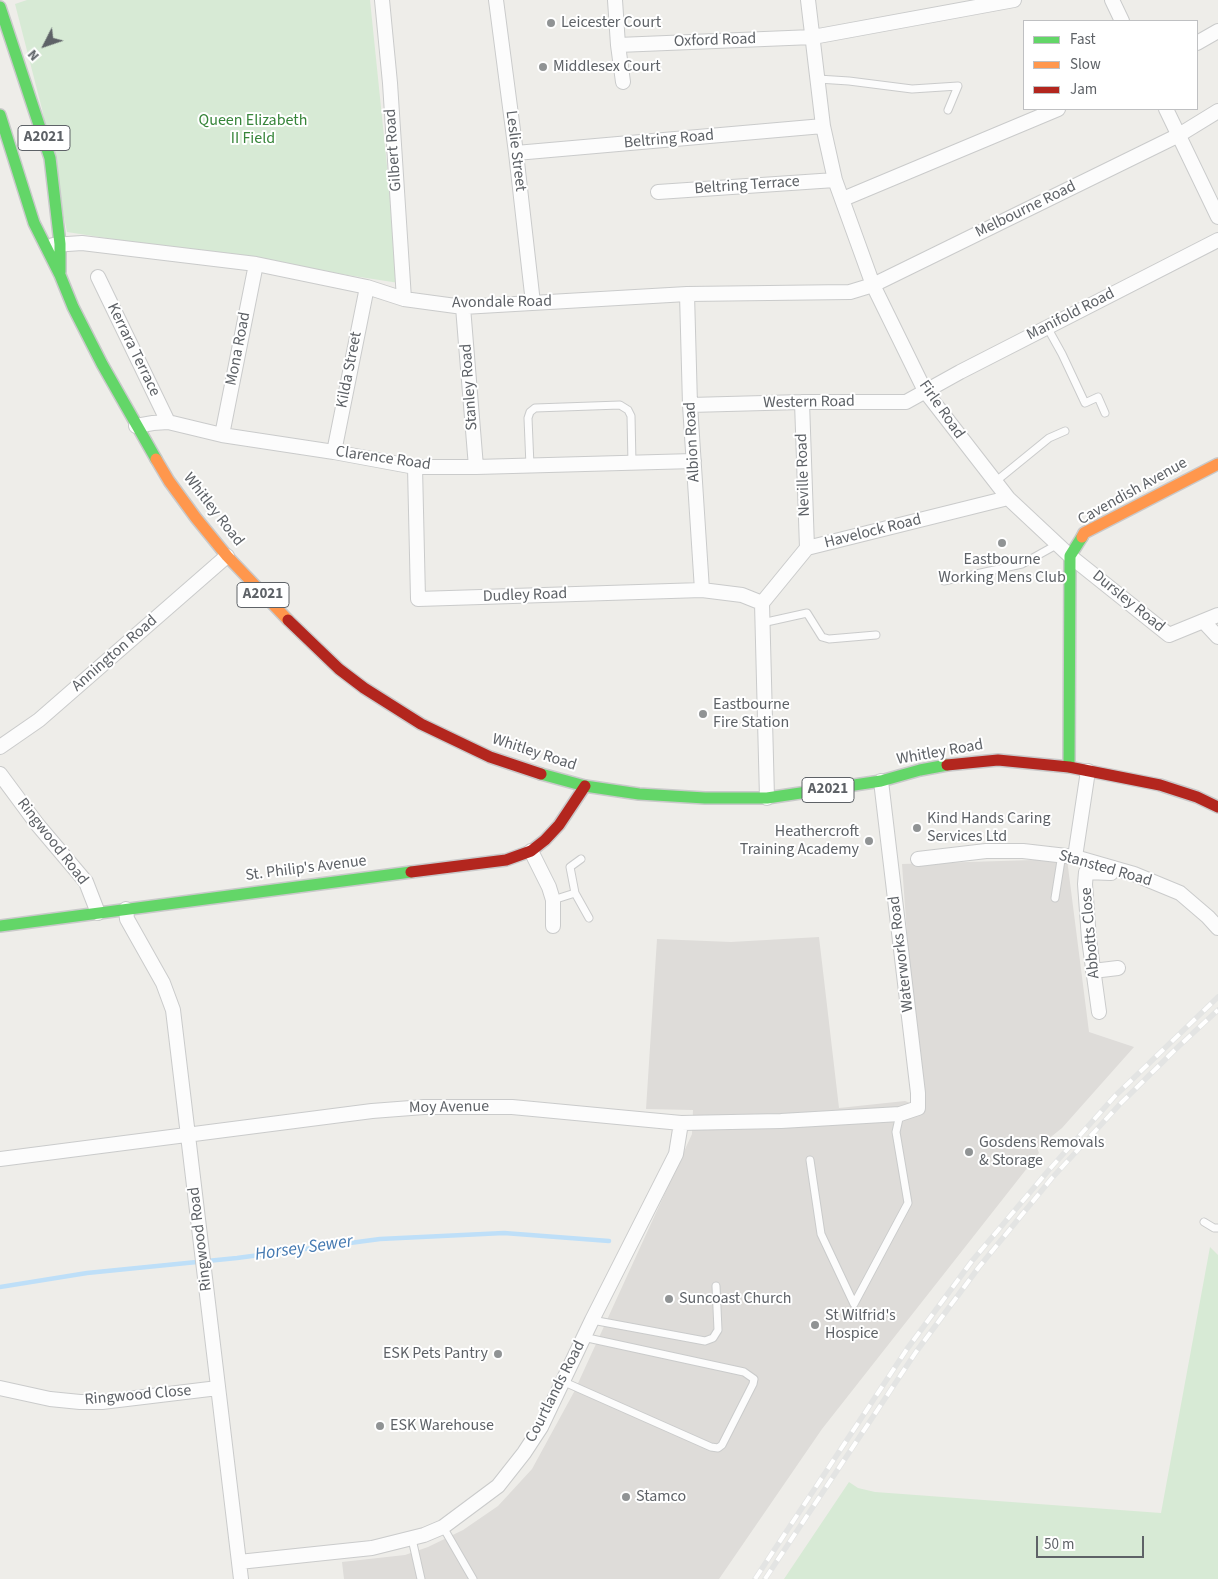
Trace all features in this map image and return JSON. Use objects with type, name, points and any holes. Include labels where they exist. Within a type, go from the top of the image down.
[{"type":"main road","name":"Whitley Road","points":[[0,7],[50,158],[60,244],[60,275]]},
{"type":"main road","name":"Whitley Road","points":[[0,115],[34,223],[60,275],[73,307],[136,426],[169,481],[227,556],[317,649],[339,669],[391,707],[420,724],[490,757],[561,780],[585,786],[639,794],[704,798],[767,798],[881,781],[920,770],[948,765],[998,760],[1069,767],[1160,785],[1197,797],[1218,807]]},
{"type":"main road","name":"Cavendish Avenue","points":[[1070,556],[1084,533],[1218,464]]},
{"type":"main road","points":[[1069,767],[1070,556]]},
{"type":"main road","name":"St. Philip's Avenue","points":[[0,926],[506,860],[531,851],[545,840],[559,825],[585,786]]},
{"type":"street","name":"Gilbert Road","points":[[382,0],[390,83],[404,300]]},
{"type":"street","name":"Leslie Street","points":[[496,0],[533,303]]},
{"type":"street","points":[[615,0],[623,82]]},
{"type":"street","name":"Firle Road","points":[[808,0],[823,126],[835,180],[873,285],[925,391],[1008,498],[1070,556]]},
{"type":"street","name":"Oxford Road","points":[[618,45],[813,37],[1014,0]]},
{"type":"street","points":[[1112,0],[1122,20]]},
{"type":"street","points":[[1198,42],[1218,31]]},
{"type":"street","points":[[843,199],[1056,110]]},
{"type":"street","points":[[1167,110],[1214,198],[1218,217]]},
{"type":"street","name":"Melbourne Road","points":[[873,285],[1180,135],[1218,111]]},
{"type":"street","name":"Beltring Road","points":[[516,153],[823,126]]},
{"type":"street","name":"Beltring Terrace","points":[[658,192],[835,180]]},
{"type":"street","name":"Manifold Road","points":[[925,391],[1218,240]]},
{"type":"street","name":"Avondale Road","points":[[45,246],[82,243],[256,264],[367,287],[404,300],[463,306],[687,294],[850,292],[873,285]]},
{"type":"street","name":"Mona Road","points":[[222,435],[256,264]]},
{"type":"street","name":"Kerrara Terrace","points":[[98,277],[168,422]]},
{"type":"street","name":"Kilda Street","points":[[334,452],[367,287]]},
{"type":"street","name":"Albion Road","points":[[687,294],[690,405],[702,590]]},
{"type":"street","name":"Stanley Road","points":[[463,306],[476,468]]},
{"type":"street","name":"Western Road","points":[[690,405],[906,402],[925,391]]},
{"type":"street","name":"Neville Road","points":[[802,402],[807,548]]},
{"type":"street","name":"Clarence Road","points":[[136,426],[168,422],[222,435],[334,452],[414,467],[476,468],[694,461]]},
{"type":"street","name":"Dudley Road","points":[[414,467],[418,600],[702,590],[742,596],[762,603]]},
{"type":"street","name":"Havelock Road","points":[[762,603],[807,548],[1008,498]]},
{"type":"street","name":"Annington Road","points":[[0,747],[39,720],[227,556]]},
{"type":"street","name":"Dursley Road","points":[[1070,556],[1169,635],[1218,615]]},
{"type":"street","points":[[762,603],[767,798]]},
{"type":"street","points":[[1204,622],[1218,637]]},
{"type":"street","points":[[1069,855],[1088,771]]},
{"type":"street","name":"Ringwood Road","points":[[0,774],[36,824],[86,882],[98,913]]},
{"type":"street","name":"Waterworks Road","points":[[881,781],[918,1093],[918,1108],[900,1114]]},
{"type":"street","points":[[531,851],[549,887],[553,900],[553,926]]},
{"type":"street","name":"Stansted Road","points":[[918,859],[986,851],[1022,851],[1069,855],[1134,874],[1180,893],[1218,928]]},
{"type":"street","name":"Abbotts Close","points":[[1099,1012],[1088,920],[1086,872],[1134,874]]},
{"type":"street","name":"Ringwood Road","points":[[126,909],[127,919],[162,983],[172,1010],[241,1579]]},
{"type":"street","points":[[1093,972],[1118,968]]},
{"type":"street","name":"Moy Avenue","points":[[0,1159],[372,1111],[424,1107],[512,1107],[681,1123],[781,1121],[900,1114]]},
{"type":"street","name":"Courtlands Road","points":[[239,1562],[372,1548],[436,1531],[498,1486],[524,1453],[541,1427],[592,1320],[676,1154],[681,1123]]},
{"type":"street","name":"Ringwood Close","points":[[0,1388],[50,1399],[102,1402],[218,1388]]},
{"type":"lane","points":[[818,79],[912,89],[958,86],[948,110]]},
{"type":"lane","points":[[1047,327],[1085,403],[1098,397],[1105,413]]},
{"type":"lane","points":[[530,466],[528,418],[530,412],[535,408],[620,405],[628,410],[631,416],[632,463]]},
{"type":"lane","points":[[995,482],[1049,438],[1065,431]]},
{"type":"lane","points":[[944,581],[1022,564],[1058,544]]},
{"type":"lane","points":[[762,623],[807,613],[822,637],[876,635]]},
{"type":"lane","points":[[1055,898],[1069,855]]},
{"type":"lane","points":[[581,859],[570,866],[575,893],[589,918]]},
{"type":"lane","points":[[553,900],[575,893]]},
{"type":"lane","points":[[810,1160],[821,1234],[854,1304],[908,1203],[896,1132],[900,1114]]},
{"type":"lane","points":[[1204,1222],[1214,1228],[1218,1228]]},
{"type":"lane","points":[[592,1320],[705,1341],[713,1338],[718,1330],[716,1286]]},
{"type":"lane","points":[[562,1381],[711,1447],[718,1448],[722,1445],[753,1384],[754,1378],[744,1372],[584,1337]]},
{"type":"lane","points":[[443,1527],[473,1579]]},
{"type":"lane","points":[[412,1538],[421,1579]]},
{"type":"shaded area","points":[[1067,859],[1089,1032],[1134,1047],[1062,1128],[1037,1148],[1039,1153],[822,1429],[719,1579],[344,1579],[342,1562],[405,1555],[428,1547],[463,1530],[498,1506],[532,1469],[574,1392],[692,1134],[693,1110],[646,1109],[657,939],[731,942],[819,937],[839,1108],[905,1101],[919,1106],[902,864]]},
{"type":"green space","name":"Queen Elizabeth II Field","points":[[27,0],[370,0],[399,283],[67,232],[42,109],[15,4]]},
{"type":"green space","points":[[1210,1247],[1218,1255],[1218,1579],[784,1579],[849,1482],[858,1488],[875,1492],[1161,1513]]},
{"type":"waterway","name":"Horsey Sewer","points":[[0,1287],[87,1273],[237,1258],[380,1239],[504,1233],[609,1241]]},
{"type":"railway","points":[[755,1579],[907,1349],[972,1261],[1048,1171],[1115,1096],[1218,997]]},
{"type":"railway","points":[[765,1579],[916,1352],[979,1267],[1052,1178],[1121,1103],[1218,1010]]},
{"type":"traffic: fast","points":[[0,7],[50,158],[60,244],[60,272]]},
{"type":"traffic: fast","points":[[0,115],[34,223],[102,364],[156,459]]},
{"type":"traffic: fast","points":[[1069,767],[1070,556],[1082,537]]},
{"type":"traffic: fast","points":[[541,774],[585,786],[639,794],[705,798],[767,798],[881,781],[920,770],[947,765]]},
{"type":"traffic: fast","points":[[0,926],[411,872]]},
{"type":"traffic: slow","points":[[156,459],[169,481],[196,518],[227,556],[288,620]]},
{"type":"traffic: slow","points":[[1082,537],[1084,533],[1218,464]]},
{"type":"traffic: jam","points":[[288,620],[339,669],[364,688],[421,724],[490,757],[541,774]]},
{"type":"traffic: jam","points":[[947,765],[998,760],[1069,767],[1160,785],[1197,797],[1218,807]]},
{"type":"traffic: jam","points":[[411,872],[506,860],[531,851],[559,825],[585,786]]},
{"type":"place","name":"Leicester Court","points":[[551,23]]},
{"type":"place","name":"Middlesex Court","points":[[543,67]]},
{"type":"place","name":"Eastbourne Working Mens Club","points":[[1002,543]]},
{"type":"place","name":"Eastbourne Fire Station","points":[[703,714]]},
{"type":"place","name":"Kind Hands Caring Services Ltd","points":[[917,828]]},
{"type":"place","name":"Heathercroft Training Academy","points":[[869,841]]},
{"type":"place","name":"Gosdens Removals & Storage","points":[[969,1152]]},
{"type":"place","name":"Suncoast Church","points":[[669,1299]]},
{"type":"place","name":"St Wilfrid's Hospice","points":[[815,1325]]},
{"type":"place","name":"ESK Pets Pantry","points":[[498,1354]]},
{"type":"place","name":"ESK Warehouse","points":[[380,1426]]},
{"type":"place","name":"Stamco","points":[[626,1497]]}]
